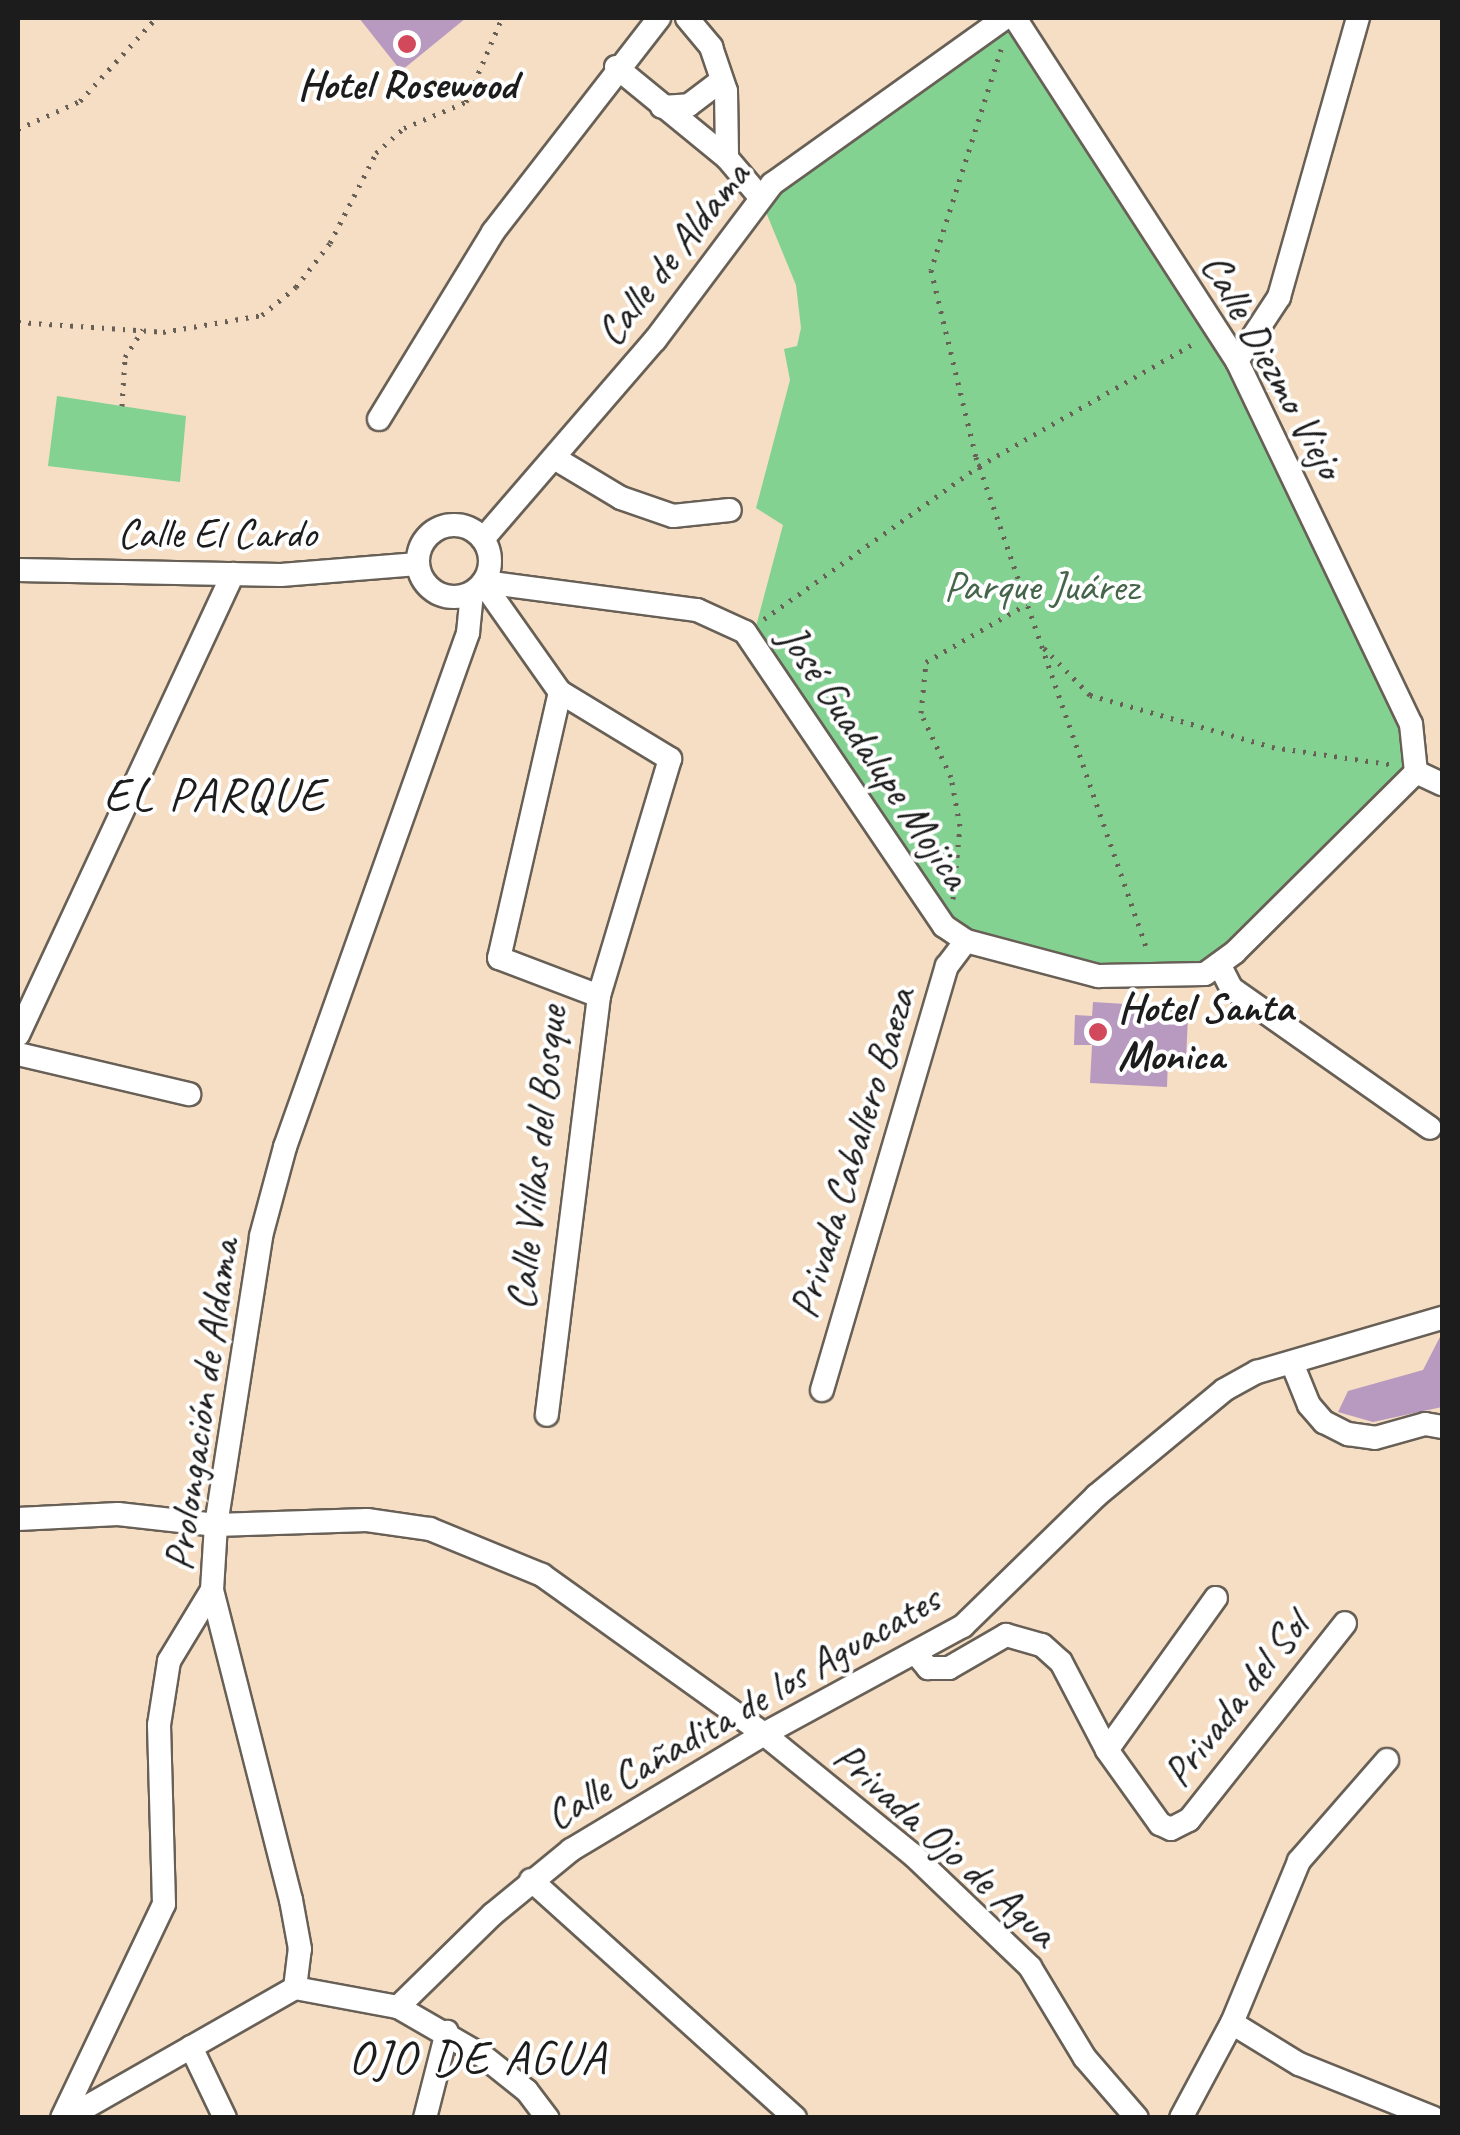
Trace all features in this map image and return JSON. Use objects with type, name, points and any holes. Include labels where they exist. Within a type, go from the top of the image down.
[{"type":"street","points":[[379,419],[493,232],[616,67],[659,18]]},
{"type":"street","points":[[686,18],[711,48],[722,80],[727,158]]},
{"type":"street","points":[[1236,361],[1278,296],[1358,18]]},
{"type":"street","name":"Calle Diezmo Viejo","points":[[1009,24],[1236,361],[1411,724],[1416,772]]},
{"type":"street","name":"Calle de Aldama","points":[[483,540],[556,459],[760,197],[800,159],[1009,24]]},
{"type":"street","points":[[616,67],[727,158],[760,197]]},
{"type":"street","points":[[662,107],[689,105],[722,80]]},
{"type":"street","points":[[556,459],[621,498],[673,516],[730,510]]},
{"type":"street","points":[[445,526],[465,527],[483,540],[490,566],[480,586],[440,595],[426,584],[418,564],[426,538],[445,526]]},
{"type":"street","name":"Calle El Cardo","points":[[18,570],[233,574],[418,564]]},
{"type":"street","points":[[18,1035],[233,574]]},
{"type":"street","points":[[480,586],[560,692],[670,760],[599,996]]},
{"type":"street","name":"José Guadalupe Mojica","points":[[480,586],[698,610],[745,632],[924,901],[966,941],[1098,976],[1157,979],[1204,974],[1219,964],[1416,772]]},
{"type":"street","name":"Prolongación de Aldama","points":[[296,1988],[300,1949],[291,1900],[212,1590],[216,1525],[261,1236],[285,1146],[468,633],[480,586]]},
{"type":"street","name":"Calle Villas del Bosque","points":[[547,1415],[599,996],[499,958],[560,692]]},
{"type":"street","points":[[1416,772],[1442,784]]},
{"type":"street","name":"Privada Caballero Baeza","points":[[822,1390],[947,966],[966,941]]},
{"type":"street","points":[[1219,964],[1231,988],[1430,1128]]},
{"type":"street","points":[[18,1054],[189,1094]]},
{"type":"street","name":"Calle Cañadita de los Aguacates","points":[[398,2007],[531,1880],[764,1734],[918,1656],[963,1626],[1038,1549],[1224,1390],[1292,1363],[1442,1318]]},
{"type":"street","points":[[1292,1363],[1309,1405],[1324,1422],[1348,1434],[1375,1438],[1425,1424],[1442,1427]]},
{"type":"street","name":"Privada Ojo de Agua","points":[[18,1519],[118,1514],[216,1525],[367,1520],[430,1530],[490,1549],[542,1575],[764,1734],[913,1855],[1030,1967],[1086,2058],[1137,2118]]},
{"type":"street","points":[[64,2118],[164,1904],[159,1725],[169,1660],[212,1590]]},
{"type":"street","name":"Privada del Sol","points":[[1107,1750],[1216,1598]]},
{"type":"street","name":"Privada del Sol","points":[[918,1656],[928,1668],[949,1668],[1006,1635],[1042,1645],[1061,1662],[1107,1750],[1160,1824],[1172,1829],[1189,1820],[1345,1623]]},
{"type":"street","points":[[1180,2118],[1232,2023],[1299,1861],[1387,1760]]},
{"type":"street","points":[[531,1880],[795,2118]]},
{"type":"street","points":[[64,2118],[296,1988],[398,2007],[448,2032],[527,2090],[546,2118]]},
{"type":"street","points":[[1232,2023],[1299,2064],[1434,2118]]},
{"type":"street","points":[[425,2118],[448,2032]]},
{"type":"street","points":[[191,2047],[225,2118]]},
{"type":"path","points":[[18,129],[80,101],[156,18]]},
{"type":"path","points":[[18,322],[163,332],[262,315],[296,288],[330,242],[376,153],[404,128],[466,102],[502,18]]},
{"type":"path","points":[[1009,24],[931,270],[980,466],[1157,979]]},
{"type":"path","points":[[122,406],[125,357],[143,328]]},
{"type":"path","points":[[745,632],[980,466],[1217,330]]},
{"type":"path","points":[[952,906],[960,826],[951,777],[921,713],[926,662],[1027,604]]},
{"type":"path","points":[[1042,646],[1090,695],[1272,747],[1381,761],[1416,772]]},
{"type":"green space","name":"Parque Juárez","points":[[1006,28],[1222,358],[1410,745],[1402,775],[1201,968],[1102,968],[950,925],[755,630],[783,525],[756,508],[790,380],[784,349],[797,346],[801,328],[796,285],[763,205]]},
{"type":"green space","points":[[57,396],[186,416],[180,482],[48,466]]},
{"type":"building","name":"Hotel Rosewood","points":[[359,18],[466,18],[401,71]]},
{"type":"building","name":"Hotel Santa Monica","points":[[1093,1002],[1173,1007],[1171,1014],[1188,1016],[1186,1060],[1168,1060],[1167,1087],[1090,1083],[1092,1045],[1074,1045],[1075,1015],[1092,1016]]},
{"type":"building","points":[[1442,1333],[1442,1407],[1373,1422],[1338,1412],[1348,1391],[1423,1370]]},
{"type":"place","name":"Hotel Rosewood","points":[[407,44]]},
{"type":"place","name":"Hotel Santa Monica","points":[[1098,1032]]},
{"type":"district","name":"EL PARQUE","points":[[215,795]]},
{"type":"district","name":"OJO DE AGUA","points":[[478,2058]]}]
